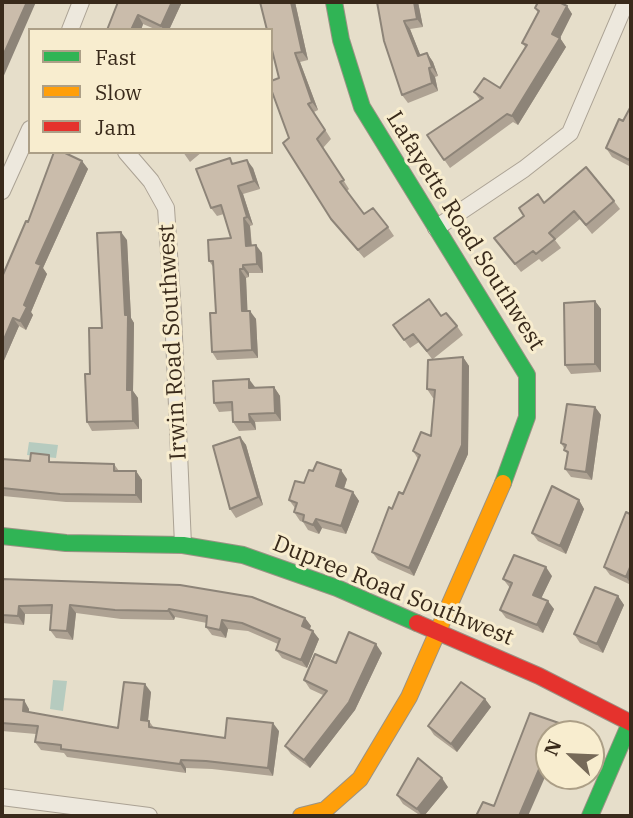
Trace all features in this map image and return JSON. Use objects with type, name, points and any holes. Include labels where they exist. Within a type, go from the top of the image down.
[{"type":"street","points":[[71,28],[81,2]]},
{"type":"street","name":"Lafayette Road Southwest","points":[[301,816],[326,810],[360,779],[409,697],[501,488],[527,417],[527,375],[362,107],[341,40],[334,2]]},
{"type":"street","points":[[436,228],[524,169],[570,133],[626,2]]},
{"type":"street","points":[[2,191],[28,133]]},
{"type":"street","name":"Irwin Road Southwest","points":[[128,154],[151,181],[166,208],[183,545]]},
{"type":"street","name":"Dupree Road Southwest","points":[[2,536],[66,543],[183,545],[243,555],[337,588],[539,676],[631,722]]},
{"type":"street","points":[[590,816],[631,722]]},
{"type":"street","points":[[2,797],[149,816]]},
{"type":"shaded area","points":[[29,442],[58,445],[56,458],[27,455]]},
{"type":"shaded area","points":[[53,680],[67,681],[63,711],[50,709]]},
{"type":"building","points":[[2,2],[27,2],[2,58]]},
{"type":"building","points":[[118,2],[172,2],[161,26],[138,15],[132,28],[108,28]]},
{"type":"building","points":[[260,2],[291,2],[302,52],[295,53],[312,102],[308,104],[325,130],[317,139],[344,180],[340,182],[364,214],[373,208],[388,227],[358,250],[331,219],[283,143],[289,138],[273,94],[273,80],[279,78],[273,54],[273,28],[266,28]]},
{"type":"building","points":[[377,2],[414,2],[417,19],[404,21],[418,56],[427,53],[432,67],[429,68],[432,83],[402,95],[384,41]]},
{"type":"building","points":[[538,2],[559,2],[567,6],[552,34],[560,38],[512,116],[507,114],[444,160],[427,135],[483,98],[474,92],[484,78],[500,88],[527,45],[522,43],[539,11],[535,8]]},
{"type":"building","points":[[631,106],[629,160],[606,148],[619,119],[623,121]]},
{"type":"building","points":[[53,154],[67,154],[82,161],[36,263],[41,265],[24,305],[27,307],[20,321],[13,318],[2,344],[2,277],[26,221],[28,222]]},
{"type":"building","points":[[230,158],[232,164],[247,160],[254,181],[238,186],[247,217],[244,218],[246,246],[256,245],[257,264],[243,265],[243,269],[240,269],[242,311],[250,311],[252,350],[212,352],[210,313],[216,313],[213,261],[209,261],[208,240],[231,238],[221,205],[211,208],[196,169]]},
{"type":"building","points":[[586,167],[614,201],[586,225],[574,211],[549,233],[555,239],[536,254],[533,251],[515,264],[494,238],[524,216],[519,208],[538,194],[544,203]]},
{"type":"building","points":[[121,232],[125,315],[128,315],[127,390],[132,390],[133,421],[87,422],[85,374],[90,374],[89,328],[102,328],[97,233]]},
{"type":"building","points":[[429,299],[441,316],[446,313],[457,326],[427,351],[413,334],[404,340],[393,325]]},
{"type":"building","points":[[595,301],[595,364],[565,365],[564,303]]},
{"type":"building","points":[[463,357],[462,445],[409,568],[372,552],[389,507],[392,509],[399,492],[403,494],[420,455],[413,451],[421,432],[431,436],[435,390],[427,389],[428,360]]},
{"type":"building","points":[[249,379],[249,388],[274,387],[275,413],[249,414],[250,422],[233,422],[232,402],[214,403],[213,381]]},
{"type":"building","points":[[567,404],[595,407],[586,472],[565,469],[568,452],[564,450],[566,445],[561,443]]},
{"type":"building","points":[[240,437],[258,497],[230,509],[213,446]]},
{"type":"building","points":[[31,453],[49,455],[49,462],[114,464],[114,471],[136,471],[136,495],[60,494],[2,488],[2,459],[30,461]]},
{"type":"building","points":[[317,462],[341,470],[336,486],[353,492],[341,526],[316,519],[313,525],[303,521],[304,515],[294,512],[297,503],[289,500],[295,481],[304,483],[309,470],[313,471]]},
{"type":"building","points":[[552,486],[579,500],[560,546],[532,533]]},
{"type":"building","points":[[631,511],[631,565],[626,577],[604,567],[626,512],[630,514]]},
{"type":"building","points":[[514,555],[546,567],[533,595],[548,601],[537,625],[500,610],[512,583],[503,579]]},
{"type":"building","points":[[2,579],[180,585],[252,597],[305,618],[302,626],[313,631],[301,660],[276,650],[280,639],[242,623],[222,620],[220,630],[206,627],[207,616],[169,609],[115,610],[70,605],[67,631],[50,630],[52,605],[19,606],[18,616],[2,615]]},
{"type":"building","points":[[595,587],[618,596],[597,644],[574,634]]},
{"type":"building","points":[[349,632],[376,644],[349,702],[304,760],[285,746],[327,691],[304,680],[315,654],[336,663]]},
{"type":"building","points":[[124,682],[145,684],[141,720],[149,721],[149,727],[225,738],[227,718],[273,723],[268,768],[206,761],[181,760],[180,764],[61,749],[61,745],[35,742],[38,726],[2,723],[2,699],[24,700],[23,711],[118,728]]},
{"type":"building","points":[[461,682],[485,699],[451,744],[428,726]]},
{"type":"building","points":[[530,713],[550,720],[535,720],[535,779],[519,816],[476,816],[483,802],[494,806]]},
{"type":"building","points":[[418,758],[442,778],[417,809],[397,795]]},
{"type":"traffic: fast","points":[[334,2],[341,40],[362,107],[527,375],[527,417],[503,483]]},
{"type":"traffic: fast","points":[[2,536],[66,543],[183,545],[243,555],[337,588],[417,623]]},
{"type":"traffic: fast","points":[[590,816],[631,721]]},
{"type":"traffic: slow","points":[[301,816],[325,810],[360,779],[409,697],[503,483]]},
{"type":"traffic: jam","points":[[417,623],[539,676],[631,723]]}]
